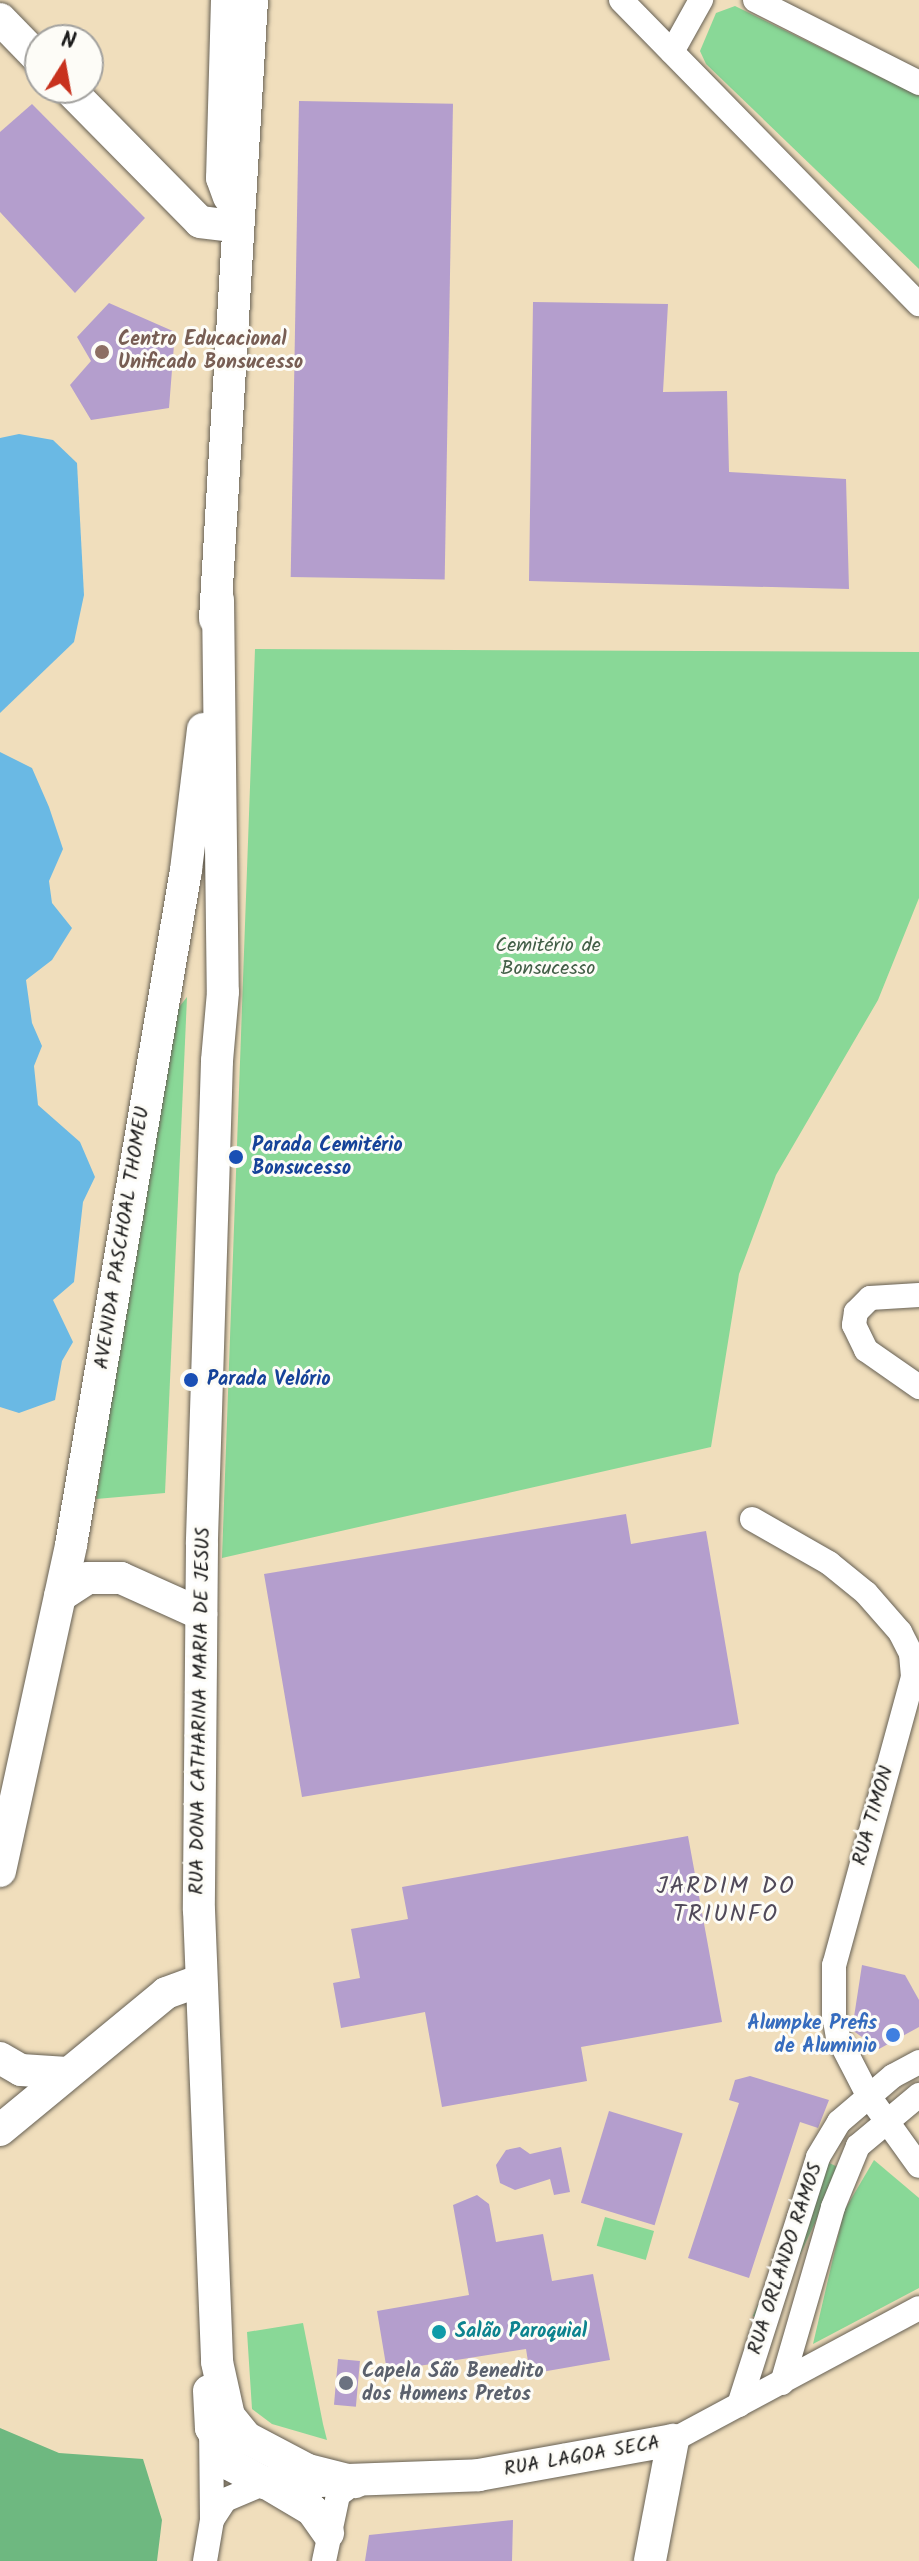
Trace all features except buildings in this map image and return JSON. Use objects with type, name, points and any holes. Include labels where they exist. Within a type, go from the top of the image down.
[{"type":"main road","name":"AVENIDA PASCHOAL THOMEU","points":[[227,0],[222,178],[238,227]]},
{"type":"main road","name":"AVENIDA PASCHOAL THOMEU","points":[[0,1871],[60,1596],[194,801],[218,600],[252,0]]},
{"type":"main road","points":[[0,19],[24,44]]},
{"type":"main road","points":[[84,104],[200,222],[238,227]]},
{"type":"main road","name":"AVENIDA PASCHOAL THOMEU","points":[[217,1061],[223,992],[218,600]]},
{"type":"main road","points":[[194,801],[208,1030],[217,1061]]},
{"type":"main road","name":"RUA DONA CATHARINA MARIA DE JESUS","points":[[217,1061],[201,1614],[201,1980],[217,2362],[229,2416],[247,2438],[308,2470],[355,2482]]},
{"type":"main road","points":[[60,1596],[88,1578],[121,1578],[201,1614]]},
{"type":"main road","points":[[0,2130],[166,1993],[201,1980]]},
{"type":"main road","points":[[0,2058],[21,2070],[67,2073]]},
{"type":"main road","name":"RUA DONA CATHARINA MARIA DE JESUS","points":[[217,2362],[209,2379],[211,2428],[231,2465],[265,2483],[355,2482]]},
{"type":"main road","points":[[650,2561],[673,2440]]},
{"type":"main road","name":"RUA LAGOA SECA","points":[[355,2482],[479,2475],[673,2440]]},
{"type":"main road","points":[[265,2483],[312,2510],[326,2547]]},
{"type":"street","points":[[621,0],[919,304]]},
{"type":"street","points":[[672,52],[701,0]]},
{"type":"street","points":[[755,0],[919,83]]},
{"type":"street","points":[[919,1295],[880,1295],[862,1303],[854,1325],[861,1343],[919,1387]]},
{"type":"street","name":"RUA TIMON","points":[[752,1519],[829,1563],[866,1593],[900,1632],[911,1654],[913,1677],[834,1965],[838,2037],[868,2095],[919,2166]]},
{"type":"street","name":"RUA ORLANDO RAMOS","points":[[739,2405],[818,2157],[839,2122],[868,2095],[919,2062]]},
{"type":"street","name":"RUA ORLANDO RAMOS","points":[[782,2383],[846,2172],[858,2146],[885,2119],[919,2095]]},
{"type":"street","name":"RUA LAGOA SECA","points":[[673,2440],[919,2308]]},
{"type":"street","name":"RUA DONA CATHARINA MARIA DE JESUS","points":[[205,2561],[212,2520],[211,2428]]},
{"type":"street","points":[[326,2547],[338,2495],[355,2482]]},
{"type":"street","name":"RUA DONA CATHARINA MARIA DE JESUS","points":[[212,2520],[225,2500],[265,2483]]},
{"type":"green space","points":[[735,6],[919,96],[919,269],[706,64],[700,51],[716,13]]},
{"type":"green space","name":"Cemitério de Bonsucesso","points":[[255,649],[919,652],[919,898],[878,1000],[776,1175],[739,1274],[711,1447],[222,1558]]},
{"type":"green space","points":[[187,997],[165,1493],[96,1499],[169,1020]]},
{"type":"green space","points":[[874,2160],[919,2198],[919,2288],[813,2344],[844,2211]]},
{"type":"green space","points":[[825,2161],[840,2168],[768,2323],[753,2316]]},
{"type":"green space","points":[[605,2217],[654,2231],[646,2260],[597,2246]]},
{"type":"green space","points":[[303,2323],[327,2440],[272,2424],[252,2409],[247,2332]]},
{"type":"green space","points":[[0,2428],[59,2453],[143,2459],[162,2520],[157,2561],[0,2561]]},
{"type":"water","points":[[19,434],[53,440],[77,463],[84,595],[74,642],[0,713],[0,438]]},
{"type":"water","points":[[0,752],[32,768],[63,849],[49,881],[52,903],[72,928],[52,960],[26,980],[32,1023],[42,1046],[34,1066],[38,1105],[80,1142],[95,1177],[83,1202],[74,1282],[53,1300],[73,1342],[62,1361],[55,1400],[19,1413],[0,1407]]},
{"type":"place","name":"Centro Educacional Unificado Bonsucesso","points":[[102,352]]},
{"type":"place","name":"Parada Cemitério Bonsucesso","points":[[236,1157]]},
{"type":"place","name":"Parada Velório","points":[[191,1380]]},
{"type":"place","name":"Alumpke Prefis de Aluminio","points":[[893,2035]]},
{"type":"place","name":"Salão Paroquial","points":[[439,2332]]},
{"type":"place","name":"Capela São Benedito dos Homens Pretos","points":[[346,2383]]},
{"type":"district","name":"JARDIM DO TRIUNFO","points":[[726,1901]]}]
